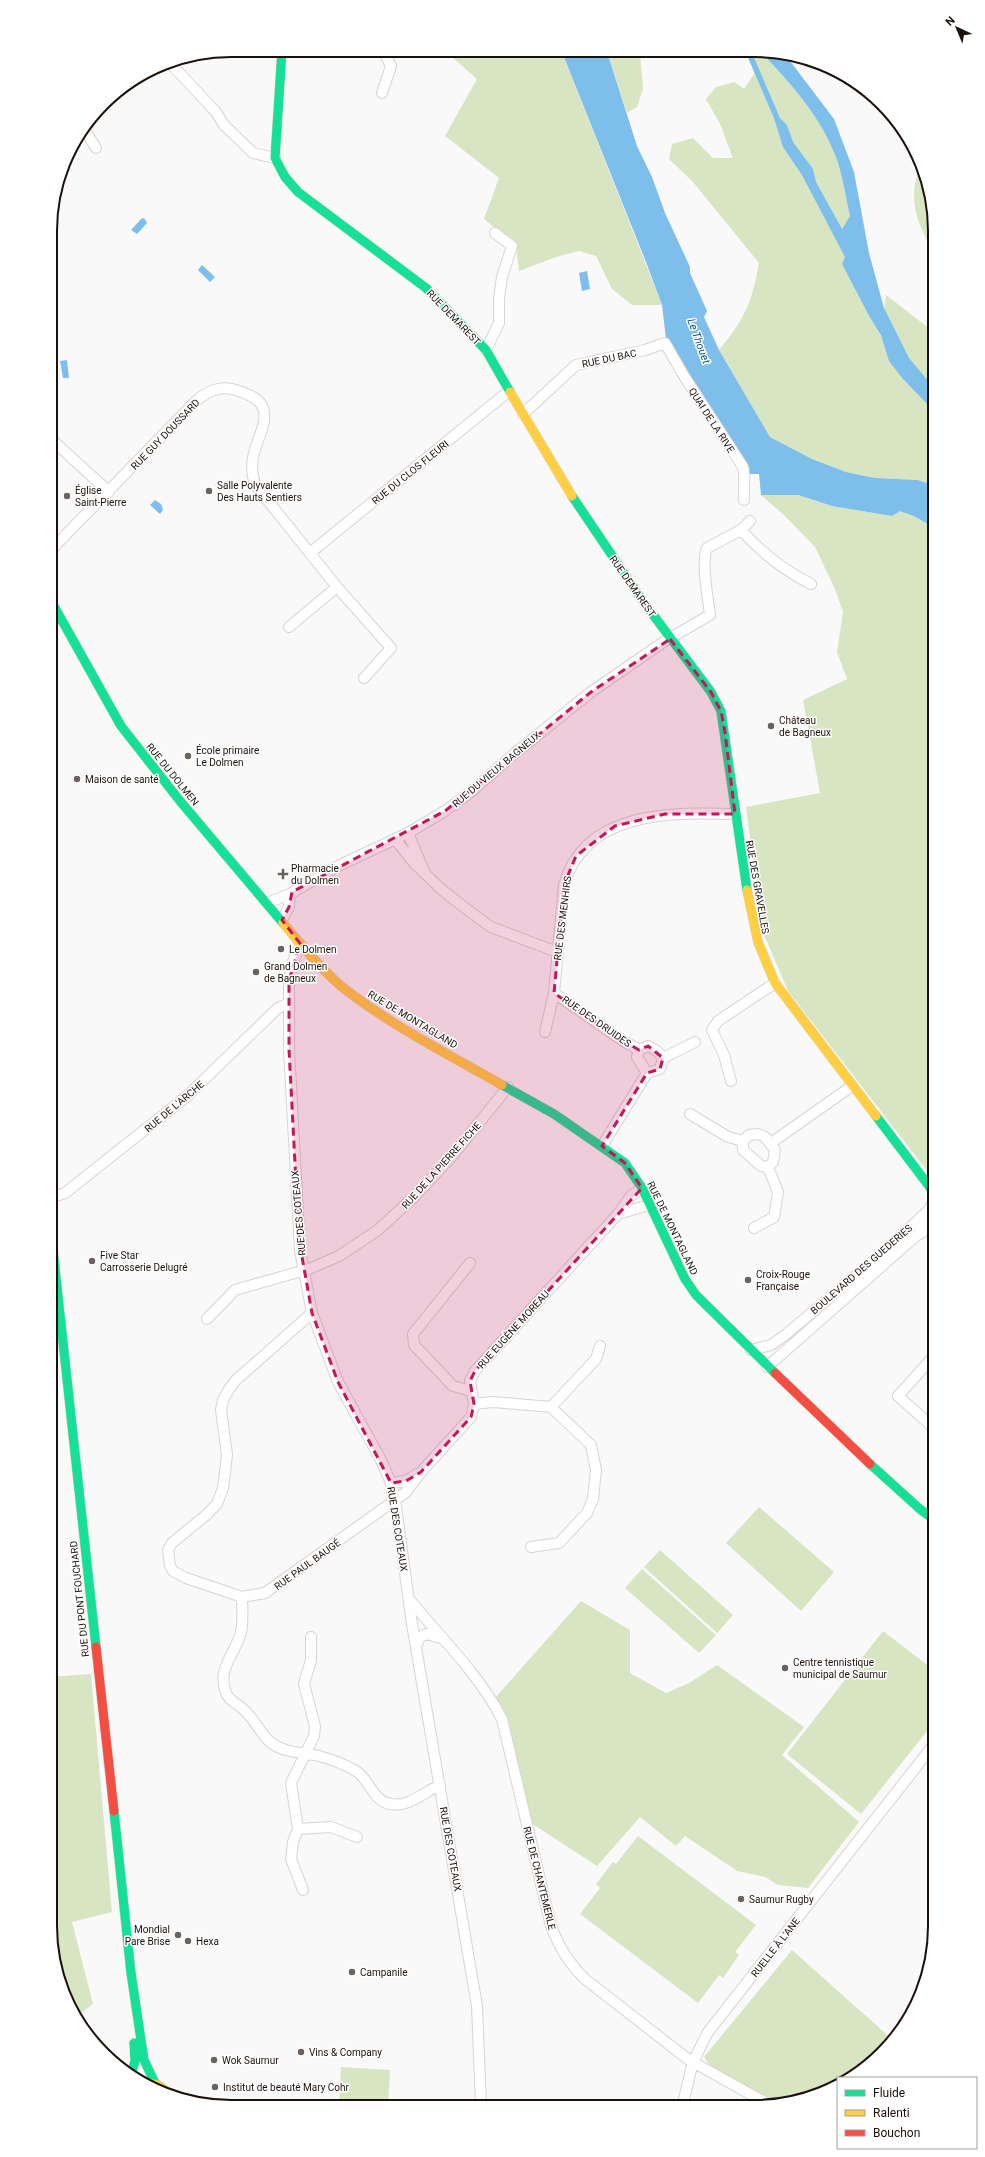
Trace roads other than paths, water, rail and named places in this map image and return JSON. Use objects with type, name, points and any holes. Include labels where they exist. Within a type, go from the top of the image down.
[{"type":"street","points":[[173,67],[216,112],[224,126],[253,153],[276,158],[282,57]]},
{"type":"street","points":[[382,93],[391,66],[386,57]]},
{"type":"street","points":[[87,133],[96,148]]},
{"type":"street","name":"RUE DEMAREST","points":[[276,158],[285,177],[298,192],[426,288],[486,350],[566,489],[670,639]]},
{"type":"street","points":[[486,350],[499,322],[499,299],[502,277],[512,246],[495,233]]},
{"type":"street","name":"RUE DU BAC","points":[[523,414],[576,365],[639,352],[665,343]]},
{"type":"street","name":"QUAI DE LA RIVE","points":[[665,343],[684,376],[743,467],[746,479],[743,490],[744,500]]},
{"type":"street","name":"RUE GUY DOUSSARD","points":[[57,544],[203,395],[218,388],[234,390],[257,399],[264,408],[264,421],[252,458],[252,476],[256,486],[337,587],[391,648],[364,678]]},
{"type":"street","name":"RUE DU CLOS FLEURI","points":[[310,553],[510,390]]},
{"type":"street","points":[[57,444],[109,492]]},
{"type":"street","points":[[750,521],[741,530],[771,559],[792,575],[811,584]]},
{"type":"street","name":"RUE DU VIEUX BAGNEUX","points":[[267,903],[290,894],[334,868],[408,833],[444,812],[472,791],[509,758],[591,692],[670,639],[710,615],[706,583],[707,548],[741,530]]},
{"type":"street","points":[[288,627],[337,587]]},
{"type":"street","name":"RUE DU DOLMEN","points":[[57,612],[121,726],[180,801],[282,920],[302,946]]},
{"type":"street","name":"RUE DES GRAVELLES","points":[[670,639],[711,692],[720,712],[726,732],[735,814],[754,931],[761,954],[775,983],[928,1185]]},
{"type":"street","name":"RUE DES MENHIRS","points":[[545,1032],[554,993],[564,885],[569,869],[576,856],[598,837],[615,826],[665,814],[692,812],[735,814]]},
{"type":"street","points":[[408,833],[424,872]]},
{"type":"street","points":[[395,839],[414,863],[441,889],[491,927],[557,952]]},
{"type":"street","points":[[282,920],[289,907],[290,894]]},
{"type":"street","name":"RUE DES COTEAUX","points":[[302,946],[298,950],[292,964],[289,981],[289,1057],[299,1240],[312,1314],[338,1382],[381,1460],[391,1483],[395,1499],[412,1626],[477,2006],[481,2100]]},
{"type":"street","name":"RUE DE MONTAGLAND","points":[[302,946],[340,985],[364,1003],[425,1041],[508,1087],[602,1146],[624,1163],[642,1188],[684,1279],[696,1295],[860,1455],[928,1515]]},
{"type":"street","points":[[731,1081],[724,1055],[712,1030],[718,1022],[775,983]]},
{"type":"street","name":"RUE DES DRUIDES","points":[[554,993],[639,1050]]},
{"type":"street","name":"RUE DE L'ARCHE","points":[[57,1196],[65,1193],[186,1097],[278,1008],[289,1003]]},
{"type":"street","points":[[602,1146],[647,1073],[660,1069],[662,1058],[694,1042]]},
{"type":"street","name":"RUE DES DRUIDES","points":[[639,1050],[648,1046],[656,1050],[662,1058]]},
{"type":"street","name":"RUE DES DRUIDES","points":[[639,1050],[637,1057],[647,1073]]},
{"type":"street","points":[[772,1143],[852,1086]]},
{"type":"street","name":"RUE DE LA PIERRE FICHE","points":[[207,1319],[235,1290],[304,1271],[339,1256],[378,1230],[416,1195],[458,1149],[508,1087]]},
{"type":"street","points":[[690,1114],[728,1137],[742,1141]]},
{"type":"street","points":[[742,1141],[749,1135],[758,1134],[765,1137],[772,1143],[775,1150],[773,1162],[768,1167]]},
{"type":"street","points":[[742,1141],[743,1150],[761,1166],[768,1167]]},
{"type":"street","points":[[754,1228],[774,1217],[778,1192],[768,1167]]},
{"type":"street","name":"RUE EUGÈNE MOREAU","points":[[474,1404],[470,1380],[475,1372],[618,1214],[632,1196],[642,1188]]},
{"type":"street","points":[[618,1214],[649,1205]]},
{"type":"street","name":"BOULEVARD DES GUEDERIES","points":[[751,1350],[771,1345],[784,1336],[878,1257],[928,1211]]},
{"type":"street","name":"BOULEVARD DES GUEDERIES","points":[[764,1363],[916,1236],[928,1223]]},
{"type":"street","name":"BOULEVARD DES GUEDERIES","points":[[916,1236],[928,1229]]},
{"type":"street","points":[[470,1263],[414,1334],[414,1345],[453,1386],[471,1391]]},
{"type":"street","name":"RUE DU PONT FOUCHARD","points":[[57,1287],[131,1973],[144,2060],[155,2082]]},
{"type":"street","name":"RUE PAUL BAUGÉ","points":[[312,1314],[236,1380],[223,1400],[221,1410],[228,1455],[223,1488],[217,1504],[205,1516],[172,1543],[168,1550],[170,1566],[173,1571],[186,1578],[242,1597],[265,1593],[274,1588],[395,1499]]},
{"type":"street","name":"BOULEVARD DES GUEDERIES","points":[[764,1363],[784,1336]]},
{"type":"street","points":[[551,1407],[596,1359],[600,1346]]},
{"type":"street","points":[[928,1363],[898,1396],[928,1423]]},
{"type":"street","points":[[395,1499],[405,1493],[420,1472],[471,1417],[474,1404],[493,1402],[551,1407],[591,1445],[596,1470],[593,1499],[587,1513],[559,1543],[531,1547]]},
{"type":"street","points":[[391,1483],[406,1481],[420,1472]]},
{"type":"street","points":[[242,1597],[241,1635],[226,1662],[223,1675],[226,1694],[234,1703],[243,1708],[271,1742],[296,1754],[321,1756],[356,1771],[372,1792],[388,1804],[396,1805],[411,1801],[440,1785]]},
{"type":"street","name":"RUE DE CHANTEMERLE","points":[[409,1599],[479,1682],[491,1698],[502,1719],[551,1926],[561,1950],[571,1965],[585,1979],[693,2062],[761,2100]]},
{"type":"street","points":[[412,1626],[417,1622],[432,1627]]},
{"type":"street","name":"RUE DE CHANTEMERLE","points":[[412,1626],[428,1631],[441,1638]]},
{"type":"street","points":[[416,1647],[420,1637],[426,1634],[441,1638]]},
{"type":"street","points":[[302,1890],[291,1859],[293,1842],[298,1829],[292,1783],[307,1754],[314,1736],[315,1726],[304,1684],[311,1660],[311,1637]]},
{"type":"street","name":"RUELLE À L'ANE","points":[[684,2100],[693,2062],[708,2032],[928,1752]]},
{"type":"street","points":[[298,1829],[332,1827],[357,1836]]},
{"type":"street","name":"RUE DU PONT FOUCHARD","points":[[131,1973],[135,2061],[132,2070]]},
{"type":"water","name":"Le Thouet","points":[[564,57],[609,57],[637,146],[652,177],[665,213],[690,267],[690,273],[707,311],[704,317],[719,350],[770,437],[812,459],[846,472],[875,478],[918,480],[928,484],[928,524],[914,516],[900,511],[892,516],[832,506],[798,495],[761,495],[759,474],[750,474],[666,339],[662,305]]},
{"type":"water","points":[[748,57],[754,57],[780,118],[787,125],[793,142],[813,169],[816,182],[842,229],[850,216],[843,181],[831,145],[815,116],[795,90],[766,57],[790,60],[834,119],[854,172],[869,253],[884,308],[909,358],[928,381],[928,405],[903,379],[889,361],[881,335],[869,316],[842,264],[845,257],[802,175],[783,147],[774,118]]},
{"type":"water","points":[[144,218],[147,223],[137,234],[131,230],[141,219]]},
{"type":"water","points":[[202,265],[215,277],[210,282],[198,270]]},
{"type":"water","points":[[587,271],[590,289],[582,291],[579,273]]},
{"type":"water","points":[[67,360],[69,378],[63,378],[60,361]]},
{"type":"water","points":[[155,500],[161,504],[163,510],[160,514],[150,505]]},
{"type":"place","name":"Salle Polyvalente Des Hauts Sentiers","points":[[209,491]]},
{"type":"place","name":"Église Saint-Pierre","points":[[67,496]]},
{"type":"place","name":"Château de Bagneux","points":[[771,726]]},
{"type":"place","name":"École primaire Le Dolmen","points":[[188,756]]},
{"type":"place","name":"Maison de santé","points":[[77,779]]},
{"type":"place","name":"Pharmacie du Dolmen","points":[[283,874]]},
{"type":"place","name":"Le Dolmen","points":[[281,949]]},
{"type":"place","name":"Grand Dolmen de Bagneux","points":[[256,972]]},
{"type":"place","name":"Five Star Carrosserie Delugré","points":[[92,1261]]},
{"type":"place","name":"Croix-Rouge Française","points":[[748,1280]]},
{"type":"place","name":"Centre tennistique municipal de Saumur","points":[[785,1668]]},
{"type":"place","name":"Saumur Rugby","points":[[741,1899]]},
{"type":"place","name":"Mondial Pare Brise","points":[[178,1935]]},
{"type":"place","name":"Hexa","points":[[188,1941]]},
{"type":"place","name":"Campanile","points":[[352,1972]]},
{"type":"place","name":"Vins & Company","points":[[301,2052]]},
{"type":"place","name":"Wok Saumur","points":[[214,2060]]},
{"type":"place","name":"Institut de beauté Mary Cohr","points":[[215,2087]]}]
